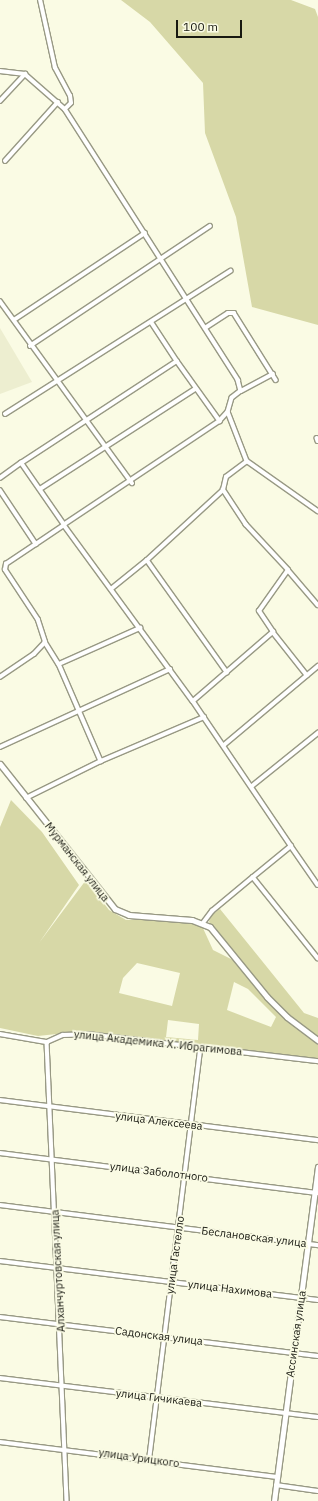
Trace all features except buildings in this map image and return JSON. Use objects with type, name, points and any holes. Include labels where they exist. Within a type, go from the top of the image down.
[{"type":"main road","name":"Мурманская улица","points":[[0,764],[115,909],[129,915],[182,918],[203,923],[223,940],[252,979],[287,1017],[318,1040]]},
{"type":"main road","name":"Ассинская улица","points":[[274,1501],[316,1192],[318,1166]]},
{"type":"street","points":[[40,0],[55,68],[72,99],[65,109]]},
{"type":"street","points":[[0,71],[25,74],[65,109],[236,376],[241,391]]},
{"type":"street","points":[[0,102],[25,74]]},
{"type":"street","points":[[4,161],[58,102]]},
{"type":"street","points":[[30,346],[210,226]]},
{"type":"street","points":[[14,320],[145,233]]},
{"type":"street","points":[[5,414],[57,383],[230,271]]},
{"type":"street","points":[[0,301],[30,346],[57,383],[87,419],[132,483]]},
{"type":"street","points":[[205,328],[228,313],[234,313],[276,380]]},
{"type":"street","points":[[152,322],[195,390],[220,421]]},
{"type":"street","points":[[0,478],[87,419],[177,361]]},
{"type":"street","points":[[101,761],[78,711],[59,664],[45,642],[38,620],[6,573],[6,564],[64,525],[132,483],[220,421],[228,412],[232,398],[241,391],[273,374]]},
{"type":"street","points":[[40,490],[195,390]]},
{"type":"street","points":[[228,412],[247,461],[318,510]]},
{"type":"street","points":[[111,589],[147,560],[223,490],[226,477],[247,461]]},
{"type":"street","points":[[22,463],[64,525],[224,745],[318,885]]},
{"type":"street","points":[[0,490],[36,544]]},
{"type":"street","points":[[223,490],[246,525],[318,605]]},
{"type":"street","points":[[147,560],[227,672]]},
{"type":"street","points":[[288,570],[259,611],[273,632],[308,675]]},
{"type":"street","points":[[314,600],[318,596]]},
{"type":"street","points":[[59,664],[140,628]]},
{"type":"street","points":[[193,701],[273,632]]},
{"type":"street","points":[[0,677],[34,654],[45,642]]},
{"type":"street","points":[[224,745],[318,667]]},
{"type":"street","points":[[0,747],[170,669]]},
{"type":"street","points":[[26,798],[101,761],[204,717]]},
{"type":"street","points":[[252,786],[318,733]]},
{"type":"street","points":[[203,923],[212,911],[291,846]]},
{"type":"street","points":[[254,877],[318,958]]},
{"type":"street","points":[[0,1034],[47,1042]]},
{"type":"street","name":"улица Академика Х. Ибрагимова","points":[[47,1042],[63,1035],[87,1034],[200,1049],[318,1061]]},
{"type":"street","name":"Алханчуртовская улица","points":[[47,1042],[51,1160],[55,1211],[56,1267],[64,1386],[67,1501]]},
{"type":"street","name":"улица Гастелло","points":[[149,1460],[170,1282],[179,1227],[192,1125],[200,1049]]},
{"type":"street","name":"улица Алексеева","points":[[0,1100],[318,1140]]},
{"type":"street","name":"улица Заболотного","points":[[0,1153],[316,1192]]},
{"type":"street","name":"Беслановская улица","points":[[0,1204],[318,1245]]},
{"type":"street","name":"улица Нахимова","points":[[0,1261],[318,1300]]},
{"type":"street","name":"Садонская улица","points":[[0,1317],[60,1326],[318,1356]]},
{"type":"street","name":"улица Гичикаева","points":[[0,1378],[318,1417]]},
{"type":"street","name":"улица Урицкого","points":[[0,1442],[65,1449],[277,1477]]},
{"type":"street","points":[[276,1485],[318,1491]]},
{"type":"shaded area","points":[[121,0],[291,0],[315,9],[318,17],[318,325],[252,307],[236,217],[205,133],[203,83],[150,22]]},
{"type":"shaded area","points":[[0,328],[32,382],[0,394]]},
{"type":"shaded area","points":[[11,800],[42,832],[79,885],[39,943],[86,880],[109,910],[126,920],[175,920],[202,926],[213,950],[235,961],[285,1019],[318,1044],[318,1059],[84,1031],[38,1036],[0,1028],[0,827]],"holes":[[[137,963],[180,973],[172,1006],[119,993],[123,978]],[[234,982],[248,989],[276,1017],[271,1027],[227,1010]],[[168,1020],[199,1024],[198,1040],[166,1037]]]},
{"type":"shaded area","points":[[220,909],[304,1013],[318,1018],[318,1038],[288,1016],[268,995],[209,922],[210,916]]}]
